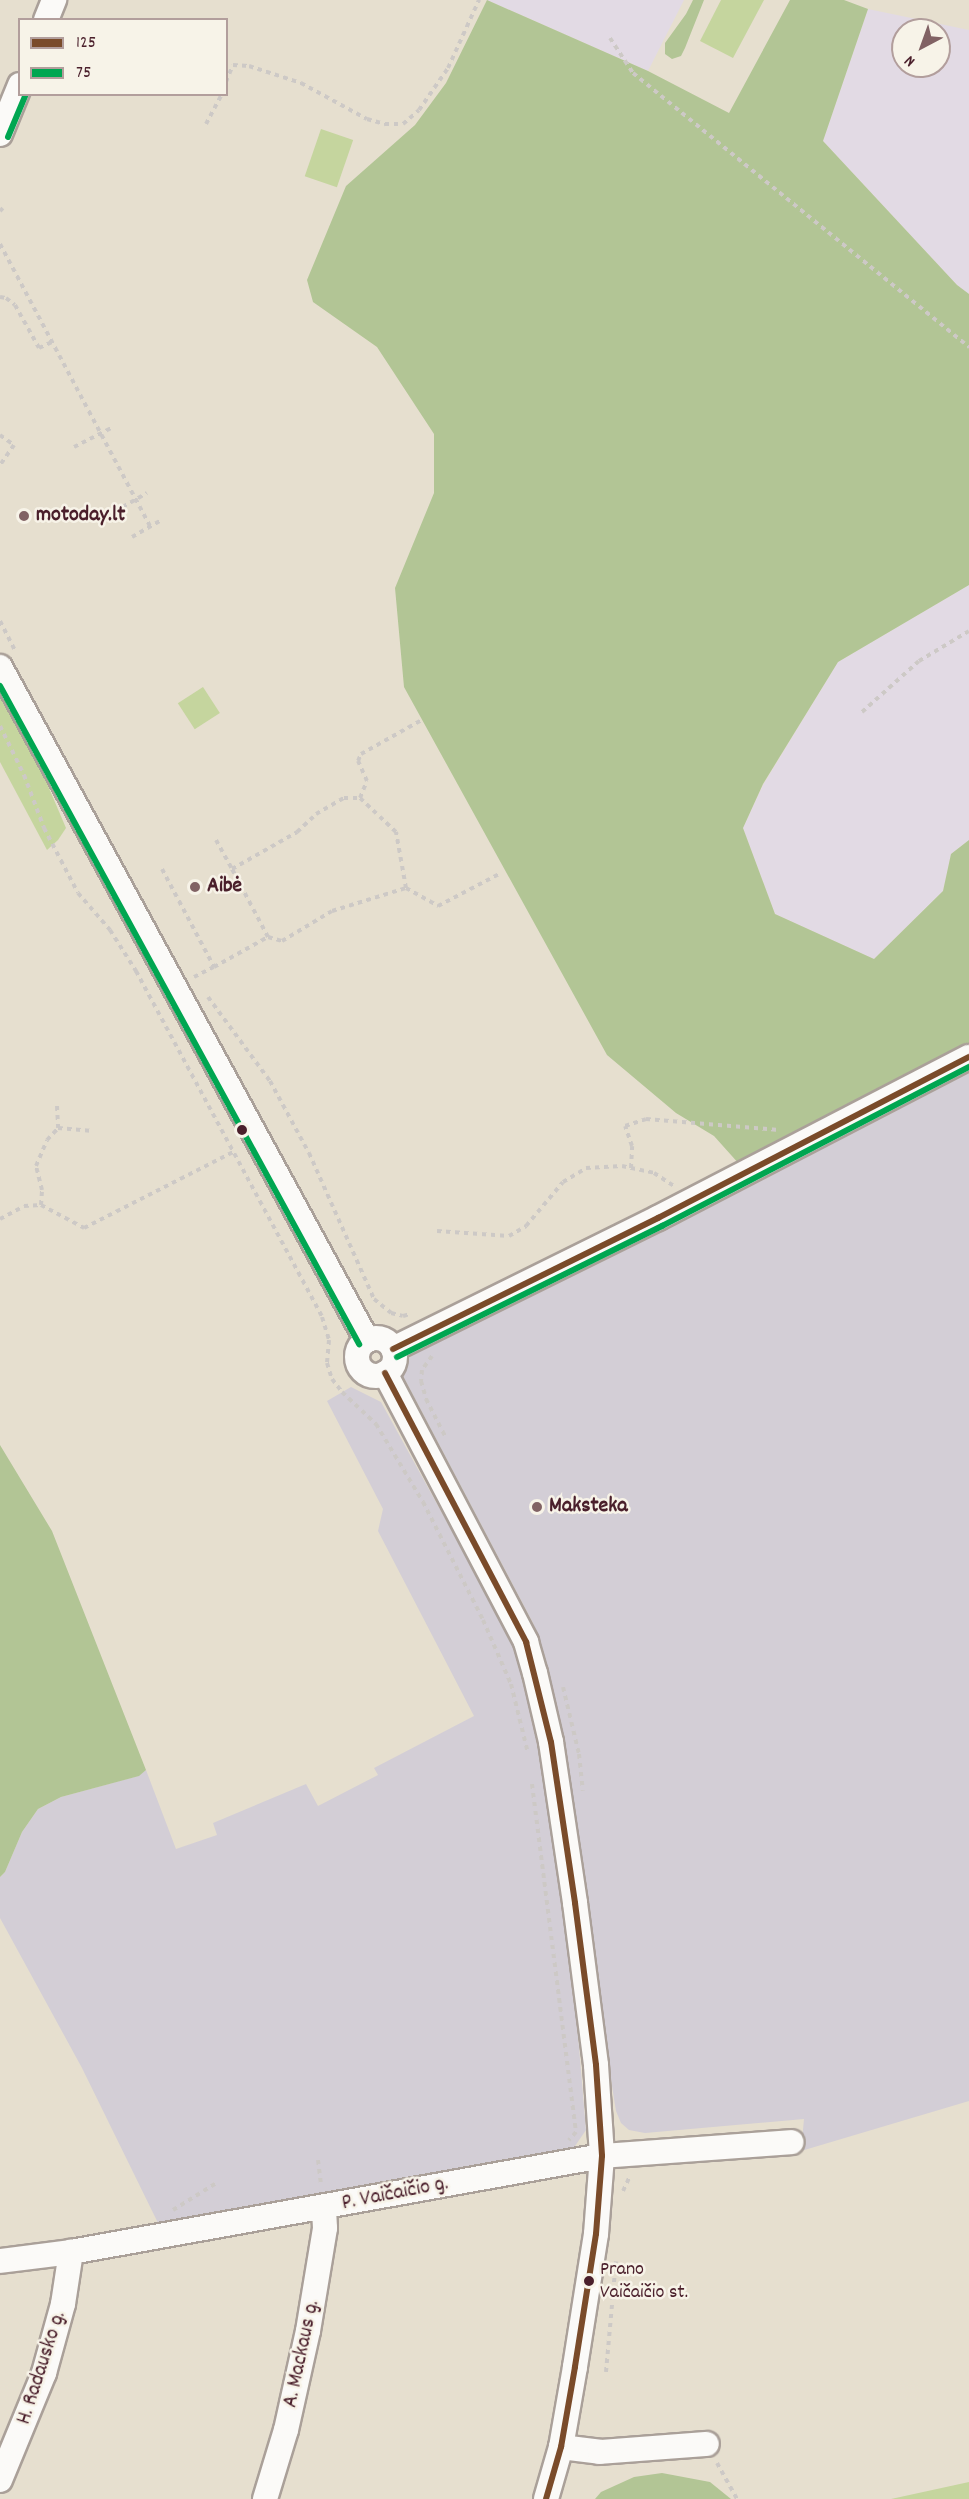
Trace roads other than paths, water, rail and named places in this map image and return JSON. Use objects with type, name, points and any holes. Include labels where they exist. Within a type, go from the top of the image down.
[{"type":"street","points":[[47,18],[54,0]]},
{"type":"street","points":[[0,134],[18,91]]},
{"type":"street","points":[[8,659],[367,1340]]},
{"type":"street","points":[[393,1349],[686,1204],[969,1057]]},
{"type":"street","points":[[367,1340],[385,1340],[393,1349],[394,1362],[385,1373],[374,1376],[360,1366],[357,1354],[367,1340]]},
{"type":"street","points":[[385,1373],[511,1609],[536,1673],[551,1742],[575,1903],[596,2065],[602,2156],[596,2234],[561,2447],[546,2499]]},
{"type":"street","name":"P. Vaičaičio g.","points":[[0,2261],[71,2252],[562,2162],[602,2156],[791,2142]]},
{"type":"street","name":"A. Mackaus g.","points":[[265,2499],[286,2430],[308,2331],[326,2228],[324,2207]]},
{"type":"street","name":"H. Radausko g.","points":[[0,2481],[44,2373],[63,2304],[71,2252]]},
{"type":"street","points":[[561,2447],[600,2452],[707,2444]]},
{"type":"place","name":"motoday.lt","points":[[24,516]]},
{"type":"place","name":"Aibė","points":[[195,887]]},
{"type":"place","name":"Maksteka","points":[[537,1507]]},
{"type":"place","name":"Prano Vaičaičio st.","points":[[589,2281]]}]
